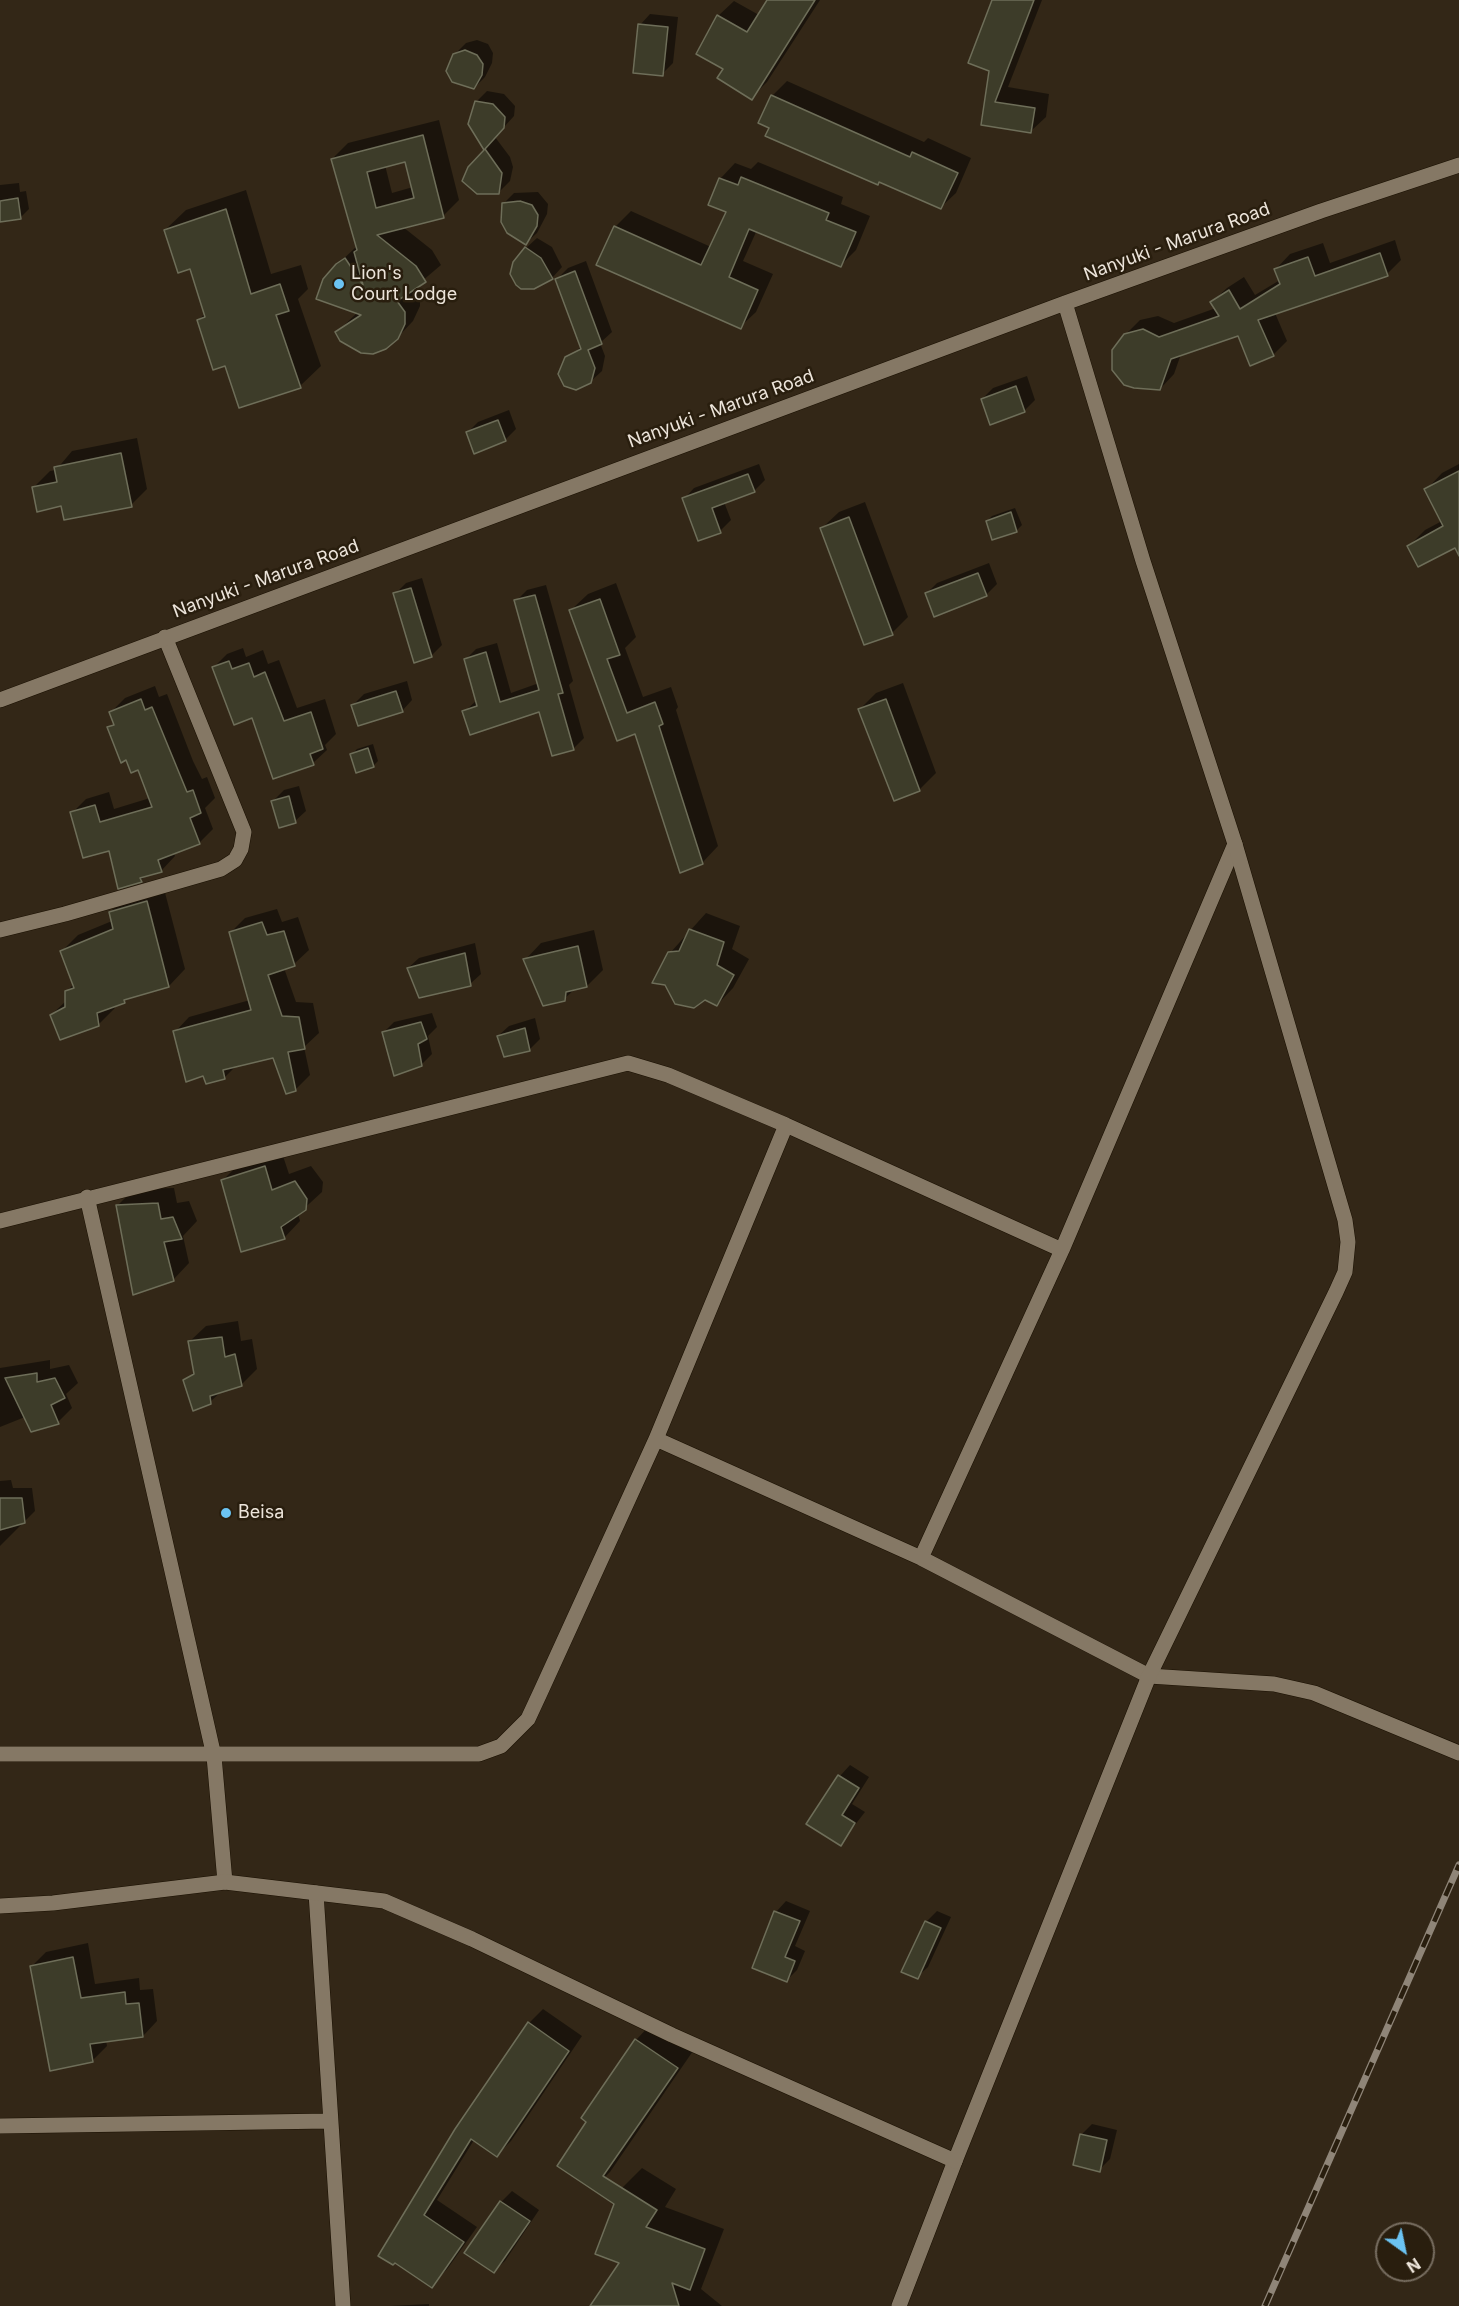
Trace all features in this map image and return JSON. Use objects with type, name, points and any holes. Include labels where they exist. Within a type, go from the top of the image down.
[{"type":"street","name":"Nanyuki - Marura Road","points":[[0,700],[1065,303],[1321,211],[1459,165]]},
{"type":"street","points":[[899,2306],[1149,1676],[1336,1292],[1345,1272],[1348,1242],[1345,1220],[1235,844],[1143,561],[1065,303]]},
{"type":"street","points":[[0,930],[65,914],[221,869],[235,860],[241,849],[244,832],[165,637]]},
{"type":"street","points":[[921,1558],[1062,1250],[1235,844]]},
{"type":"street","points":[[0,1221],[87,1197],[628,1063],[668,1075],[786,1125],[1062,1250]]},
{"type":"street","points":[[0,1754],[214,1756],[369,1752],[479,1754],[501,1746],[528,1719],[656,1439],[786,1125]]},
{"type":"street","points":[[87,1197],[214,1756],[225,1882]]},
{"type":"street","points":[[656,1439],[921,1558],[1149,1676],[1274,1684],[1314,1693],[1459,1753]]},
{"type":"street","points":[[0,1906],[53,1903],[225,1882],[384,1901],[472,1939],[672,2035],[955,2161]]},
{"type":"street","points":[[316,1893],[329,2121],[343,2306]]},
{"type":"street","points":[[0,2126],[329,2121]]},
{"type":"building","points":[[767,0],[815,0],[752,100],[717,78],[723,69],[696,54],[717,15],[747,32]]},
{"type":"building","points":[[992,0],[1034,0],[995,102],[1035,108],[1031,133],[981,125],[989,71],[968,63]]},
{"type":"building","points":[[638,24],[668,27],[663,76],[633,73]]},
{"type":"building","points":[[465,50],[477,55],[483,64],[482,75],[474,89],[452,82],[446,71],[453,54]]},
{"type":"building","points":[[771,95],[910,157],[912,152],[958,173],[941,209],[879,182],[878,185],[765,136],[769,128],[758,123]]},
{"type":"building","points":[[475,101],[493,104],[505,117],[504,128],[485,149],[502,173],[499,194],[477,194],[462,181],[468,167],[484,150],[468,124]]},
{"type":"building","points":[[423,135],[444,218],[377,235],[416,266],[426,282],[397,301],[405,312],[405,324],[398,339],[386,349],[373,354],[361,353],[340,341],[335,332],[361,315],[316,299],[323,279],[336,264],[345,258],[363,285],[354,252],[357,250],[331,159]],"holes":[[[405,162],[414,198],[376,208],[367,172]]]},
{"type":"building","points":[[741,177],[829,213],[826,220],[856,232],[841,267],[749,229],[729,277],[758,290],[741,329],[596,265],[614,226],[701,265],[726,212],[708,205],[719,178],[738,185]]},
{"type":"building","points":[[18,198],[21,219],[0,222],[0,201]]},
{"type":"building","points":[[520,201],[532,205],[538,215],[537,226],[526,245],[507,233],[501,222],[502,203]]},
{"type":"building","points":[[226,209],[251,294],[280,284],[289,311],[276,315],[301,388],[239,408],[225,366],[213,370],[197,320],[205,317],[190,269],[178,273],[164,230]]},
{"type":"building","points":[[525,247],[541,258],[553,279],[534,289],[521,289],[510,274],[513,262]]},
{"type":"building","points":[[1380,253],[1388,276],[1258,320],[1274,356],[1250,366],[1238,336],[1171,359],[1160,390],[1124,385],[1112,370],[1112,350],[1124,334],[1143,329],[1159,337],[1219,316],[1210,302],[1229,290],[1240,309],[1280,284],[1274,269],[1308,257],[1315,276]]},
{"type":"building","points":[[575,271],[602,344],[588,350],[595,368],[591,383],[576,390],[564,386],[558,374],[565,357],[581,349],[555,279]]},
{"type":"building","points":[[1016,386],[1025,412],[990,425],[981,399]]},
{"type":"building","points":[[498,420],[506,441],[474,454],[466,432]]},
{"type":"building","points":[[121,453],[132,507],[64,520],[61,506],[37,512],[32,487],[57,482],[54,467]]},
{"type":"building","points":[[1459,471],[1459,556],[1455,548],[1418,567],[1407,546],[1443,526],[1424,489]]},
{"type":"building","points":[[748,474],[755,492],[712,508],[721,533],[698,541],[682,498]]},
{"type":"building","points":[[1011,512],[1017,532],[992,540],[986,521]]},
{"type":"building","points":[[849,517],[893,635],[864,645],[820,528]]},
{"type":"building","points":[[978,573],[987,596],[934,617],[925,593]]},
{"type":"building","points":[[411,588],[432,657],[414,663],[393,593]]},
{"type":"building","points":[[535,595],[563,693],[558,694],[574,750],[552,756],[539,712],[470,735],[462,711],[477,706],[464,659],[486,652],[500,702],[539,690],[514,600]]},
{"type":"building","points":[[600,599],[620,655],[607,659],[627,713],[655,702],[663,724],[659,726],[703,864],[680,873],[635,734],[617,741],[569,610]]},
{"type":"building","points":[[229,661],[232,669],[249,663],[254,677],[265,672],[284,721],[311,712],[323,749],[310,754],[314,765],[273,779],[252,718],[234,725],[212,667]]},
{"type":"building","points":[[396,691],[403,712],[358,726],[351,705]]},
{"type":"building","points":[[141,699],[145,710],[152,707],[187,792],[193,790],[201,813],[190,818],[200,844],[158,860],[162,872],[140,878],[142,882],[118,889],[109,851],[83,858],[70,812],[95,805],[100,822],[152,807],[138,770],[131,773],[126,760],[121,763],[107,727],[114,725],[109,712]]},
{"type":"building","points":[[886,699],[920,791],[894,801],[858,709]]},
{"type":"building","points":[[368,748],[374,767],[356,773],[350,754]]},
{"type":"building","points":[[289,796],[296,823],[279,828],[271,801]]},
{"type":"building","points":[[147,901],[169,987],[124,1000],[125,1003],[97,1013],[99,1026],[60,1040],[50,1015],[65,1007],[65,991],[74,988],[60,951],[113,929],[109,912]]},
{"type":"building","points":[[262,922],[267,935],[284,931],[295,966],[268,975],[282,1016],[299,1017],[305,1049],[288,1052],[296,1091],[286,1094],[273,1058],[223,1070],[225,1079],[206,1084],[203,1076],[186,1082],[173,1031],[251,1010],[229,932]]},
{"type":"building","points":[[689,929],[724,942],[717,965],[734,975],[717,1006],[705,1000],[694,1008],[675,1004],[665,985],[652,983],[668,952],[679,951]]},
{"type":"building","points":[[578,946],[587,987],[566,992],[565,1001],[543,1006],[523,959]]},
{"type":"building","points":[[465,953],[471,986],[419,998],[407,968]]},
{"type":"building","points":[[421,1022],[427,1039],[418,1044],[422,1066],[394,1076],[382,1032]]},
{"type":"building","points":[[525,1028],[530,1051],[504,1057],[497,1036]]},
{"type":"building","points":[[265,1166],[272,1190],[295,1181],[307,1199],[306,1210],[281,1227],[285,1239],[241,1252],[221,1180]]},
{"type":"building","points":[[158,1203],[161,1219],[173,1217],[182,1239],[164,1242],[174,1281],[133,1295],[116,1205]]},
{"type":"building","points":[[222,1337],[225,1357],[235,1354],[242,1386],[210,1396],[211,1404],[193,1411],[183,1380],[194,1374],[188,1341]]},
{"type":"building","points":[[37,1373],[37,1382],[55,1378],[65,1398],[51,1405],[59,1424],[31,1432],[5,1378]]},
{"type":"building","points":[[0,1498],[22,1498],[25,1523],[0,1530]]},
{"type":"building","points":[[838,1775],[859,1788],[842,1815],[855,1823],[841,1846],[806,1824]]},
{"type":"building","points":[[774,1911],[800,1921],[785,1957],[795,1961],[787,1982],[752,1968]]},
{"type":"building","points":[[925,1921],[941,1928],[918,1979],[901,1972]]},
{"type":"building","points":[[73,1957],[81,1998],[125,1992],[126,2004],[139,2003],[143,2037],[90,2044],[93,2062],[50,2071],[30,1966]]},
{"type":"building","points":[[528,2022],[569,2051],[497,2157],[471,2139],[424,2215],[464,2242],[432,2288],[395,2263],[393,2265],[378,2256],[455,2129]]},
{"type":"building","points":[[635,2039],[678,2068],[603,2176],[657,2210],[646,2227],[705,2249],[690,2290],[672,2283],[679,2306],[590,2306],[619,2263],[595,2254],[614,2204],[557,2166],[586,2122],[581,2118]]},
{"type":"building","points":[[1080,2134],[1107,2140],[1100,2172],[1073,2165]]},
{"type":"building","points":[[500,2201],[530,2221],[494,2273],[464,2253]]},
{"type":"railway","points":[[1265,2306],[1459,1865]]},
{"type":"place","name":"Lion's Court Lodge","points":[[339,284]]},
{"type":"place","name":"Beisa","points":[[226,1513]]}]
